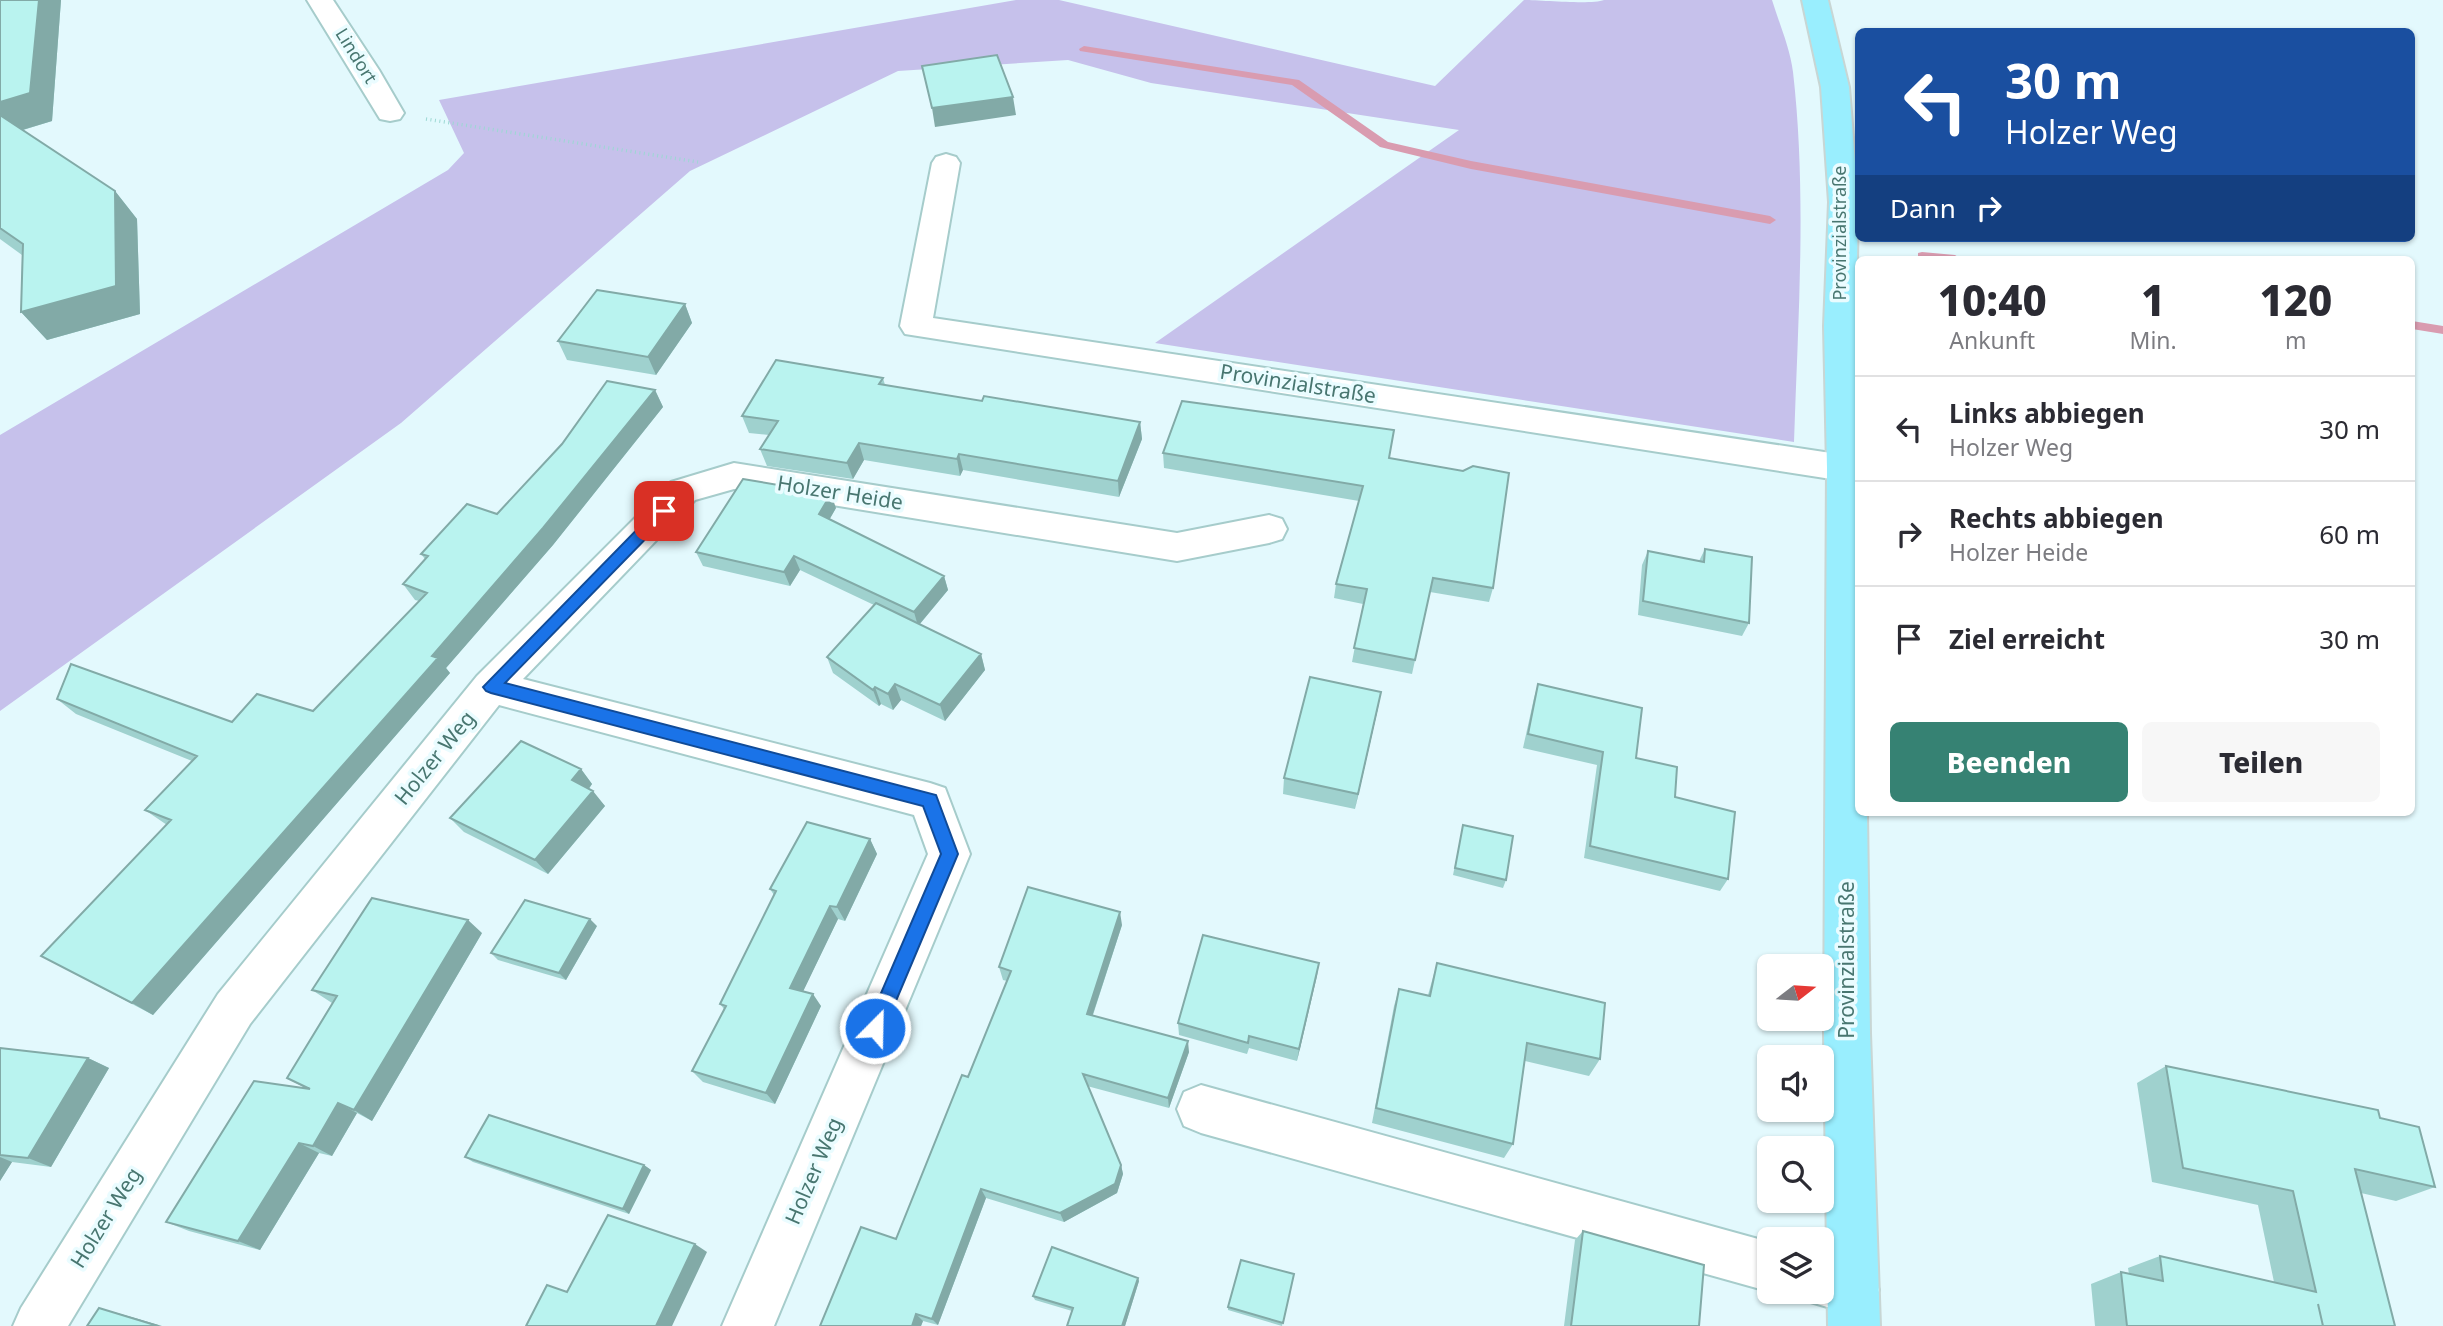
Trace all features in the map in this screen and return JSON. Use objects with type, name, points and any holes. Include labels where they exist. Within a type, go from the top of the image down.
[{"type":"main road","name":"Provinzialstraße","points":[[1815,0],[1835,86],[1844,202],[1840,326],[1844,468],[1847,1033],[1843,1299]]},
{"type":"street","name":"Lindort","points":[[320,0],[366,70],[390,113]]},
{"type":"street","name":"Provinzialstraße","points":[[946,163],[916,326],[1844,468]]},
{"type":"street","name":"Holzer Heide","points":[[491,687],[683,491],[734,476],[1177,547],[1269,529]]},
{"type":"street","name":"Holzer Weg","points":[[39,1326],[234,1009],[491,687],[930,801],[949,854],[748,1326]]},
{"type":"street","points":[[1201,1109],[1757,1264]]},
{"type":"path","points":[[390,113],[698,162]]},
{"type":"shaded area","points":[[1016,0],[1059,0],[1435,86],[1524,0],[1772,0],[1792,63],[1800,164],[1794,442],[1155,343],[1459,130],[1151,83],[1068,60],[898,71],[690,171],[401,423],[0,711],[0,435],[448,170],[464,153],[439,100]]},
{"type":"building","points":[[0,0],[39,0],[30,93],[0,102]]},
{"type":"building","points":[[997,55],[1013,97],[932,108],[922,66]]},
{"type":"building","points":[[0,115],[115,191],[116,286],[21,312],[23,244],[0,228]]},
{"type":"building","points":[[597,290],[685,304],[648,357],[558,341]]},
{"type":"building","points":[[776,360],[883,378],[879,384],[982,401],[984,396],[1140,422],[1118,481],[959,454],[957,459],[859,443],[847,463],[760,449],[778,421],[742,416]]},
{"type":"building","points":[[607,381],[655,390],[543,528],[432,656],[438,658],[132,1003],[41,956],[171,820],[145,810],[197,756],[57,699],[71,664],[232,722],[257,694],[313,711],[427,593],[403,584],[428,556],[421,554],[467,504],[497,514],[562,444]]},
{"type":"building","points":[[1182,401],[1394,430],[1389,458],[1463,471],[1473,466],[1509,473],[1493,588],[1433,578],[1415,660],[1354,648],[1367,589],[1336,584],[1363,486],[1163,453]]},
{"type":"building","points":[[743,479],[831,494],[819,514],[944,576],[914,612],[794,556],[784,572],[696,552]]},
{"type":"building","points":[[1705,549],[1752,557],[1749,623],[1643,601],[1648,551],[1704,562]]},
{"type":"building","points":[[876,603],[981,654],[940,705],[895,684],[888,694],[875,687],[873,690],[827,657]]},
{"type":"building","points":[[1310,677],[1381,692],[1358,794],[1284,778]]},
{"type":"building","points":[[1538,684],[1642,708],[1636,758],[1677,767],[1675,797],[1735,812],[1728,879],[1590,846],[1603,752],[1528,734]]},
{"type":"building","points":[[521,741],[581,769],[572,780],[593,791],[535,860],[450,818]]},
{"type":"building","points":[[807,822],[870,839],[837,907],[830,906],[790,988],[813,994],[766,1093],[692,1071],[726,1006],[720,1004],[776,891],[770,889]]},
{"type":"building","points":[[1463,825],[1513,836],[1506,880],[1455,868]]},
{"type":"building","points":[[1028,887],[1120,912],[1087,1014],[1188,1041],[1168,1098],[1083,1074],[1121,1165],[1115,1184],[1060,1213],[981,1189],[932,1319],[916,1314],[912,1326],[820,1326],[861,1227],[896,1239],[962,1075],[968,1077],[1011,971],[999,967]]},
{"type":"building","points":[[372,898],[468,920],[354,1110],[338,1103],[313,1146],[299,1143],[238,1241],[166,1222],[254,1081],[310,1089],[287,1078],[337,996],[312,990]]},
{"type":"building","points":[[525,900],[590,919],[559,973],[491,953]]},
{"type":"building","points":[[1203,935],[1319,963],[1299,1049],[1249,1036],[1248,1043],[1178,1023]]},
{"type":"building","points":[[1437,963],[1605,1003],[1600,1059],[1527,1043],[1513,1144],[1376,1108],[1399,989],[1430,996]]},
{"type":"building","points":[[0,1048],[88,1058],[28,1158],[0,1155]]},
{"type":"building","points":[[2166,1066],[2378,1110],[2380,1118],[2419,1127],[2435,1187],[2355,1169],[2395,1326],[2127,1326],[2121,1272],[2163,1281],[2160,1256],[2316,1292],[2293,1191],[2183,1168]]},
{"type":"building","points":[[489,1115],[644,1165],[623,1209],[465,1157]]},
{"type":"building","points":[[608,1215],[695,1244],[656,1326],[526,1326],[547,1285],[567,1292]]},
{"type":"building","points":[[1583,1231],[1704,1265],[1699,1326],[1571,1326]]},
{"type":"building","points":[[1052,1247],[1138,1278],[1122,1326],[1067,1326],[1073,1308],[1033,1296]]},
{"type":"building","points":[[1241,1260],[1294,1274],[1283,1323],[1228,1307]]},
{"type":"building","points":[[99,1308],[158,1326],[87,1326]]},
{"type":"waterway","points":[[1084,49],[1295,82],[1384,145],[1471,165],[1770,220]]},
{"type":"waterway","points":[[2415,325],[2443,330]]},
{"type":"route","points":[[664,511],[491,687],[930,801],[949,854],[875,1028]]}]
